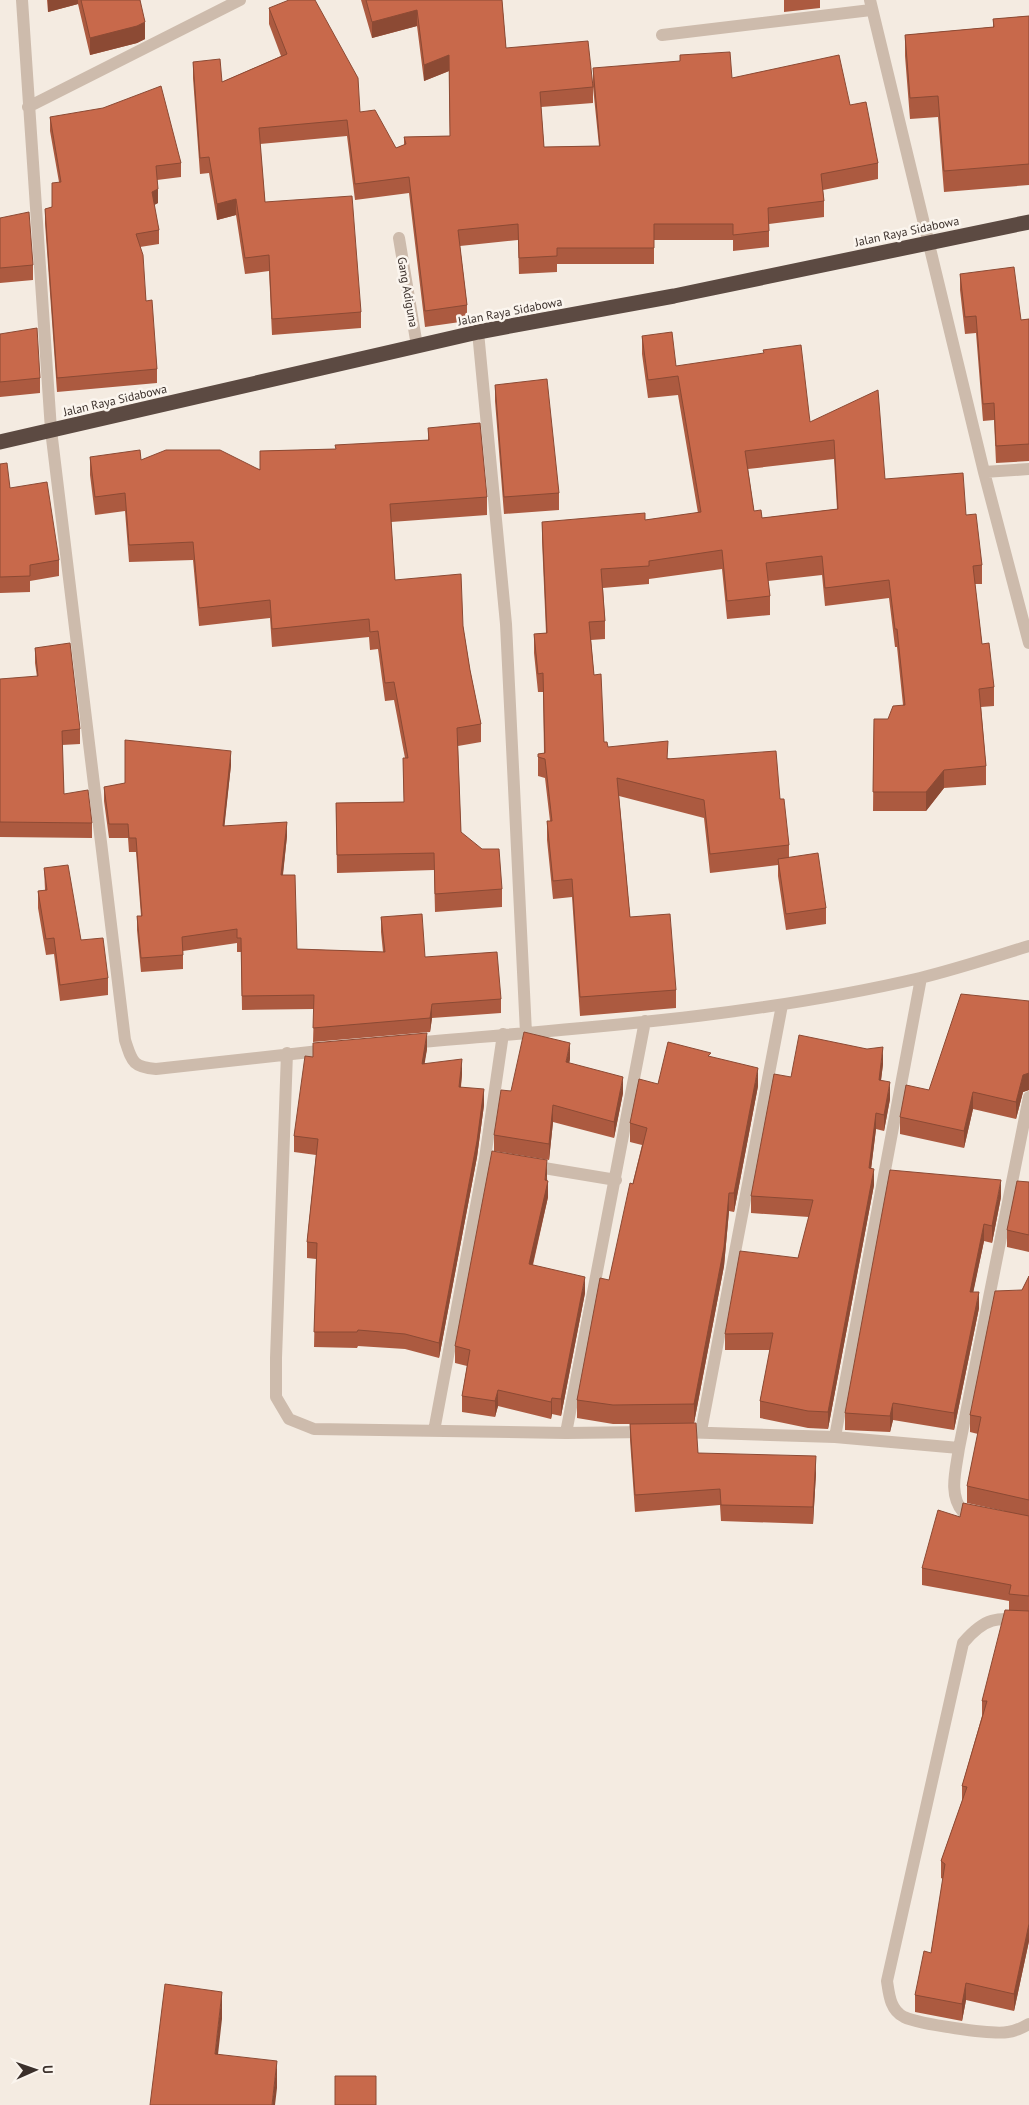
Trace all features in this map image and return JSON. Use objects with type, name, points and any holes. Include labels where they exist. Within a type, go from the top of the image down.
[{"type":"highway","name":"Jalan Raya Sidabowa","points":[[0,442],[478,332],[674,296],[1029,222]]},
{"type":"street","points":[[22,0],[51,430],[125,1040],[132,1061],[141,1068],[156,1069],[336,1049]]},
{"type":"street","points":[[28,107],[240,0]]},
{"type":"street","points":[[662,35],[871,5],[984,472],[1029,643]]},
{"type":"street","name":"Gang Adiguna","points":[[399,238],[417,346]]},
{"type":"street","points":[[478,332],[506,624],[526,1033]]},
{"type":"street","points":[[984,472],[1029,468]]},
{"type":"street","points":[[395,1044],[645,1021],[782,1004],[921,978],[1029,946]]},
{"type":"street","points":[[835,1437],[921,978]]},
{"type":"street","points":[[701,1431],[782,1004]]},
{"type":"street","points":[[566,1433],[645,1021]]},
{"type":"street","points":[[434,1431],[490,1159],[503,1034]]},
{"type":"street","points":[[287,1054],[276,1397],[289,1419],[314,1429],[566,1433],[701,1431],[835,1437],[959,1448]]},
{"type":"street","points":[[991,1518],[962,1512],[956,1504],[954,1491],[959,1448],[1029,1097]]},
{"type":"street","points":[[522,1165],[616,1180]]},
{"type":"street","points":[[1029,1621],[988,1620],[976,1628],[963,1643],[887,1981],[890,2001],[903,2017],[951,2028],[1006,2033],[1021,2029],[1029,2024]]},
{"type":"building","points":[[81,0],[140,0],[145,22],[137,26],[90,38]]},
{"type":"building","points":[[289,0],[315,0],[358,78],[360,112],[375,110],[396,148],[406,144],[404,137],[450,136],[449,55],[424,65],[417,10],[372,22],[366,0],[502,0],[506,48],[588,41],[593,87],[540,92],[544,147],[600,146],[593,68],[680,61],[680,55],[730,52],[732,78],[839,55],[850,105],[866,102],[878,163],[821,174],[824,201],[768,208],[769,231],[733,235],[733,224],[654,224],[654,248],[557,248],[557,256],[519,258],[518,224],[458,230],[467,305],[425,311],[409,177],[355,184],[347,120],[259,128],[265,202],[352,196],[361,312],[272,319],[269,255],[245,258],[236,199],[217,204],[209,157],[200,158],[193,62],[220,59],[222,82],[287,54],[269,8]]},
{"type":"building","points":[[1029,16],[1029,164],[944,171],[938,96],[910,98],[905,35],[994,27],[993,19]]},
{"type":"building","points":[[161,86],[181,163],[156,166],[158,189],[152,192],[159,230],[136,234],[143,255],[146,301],[152,300],[157,369],[57,378],[45,209],[52,207],[52,183],[61,182],[50,117],[103,108]]},
{"type":"building","points":[[29,212],[33,265],[0,268],[0,218]]},
{"type":"building","points":[[1014,267],[1021,320],[1029,319],[1029,444],[996,446],[994,403],[983,404],[976,316],[965,317],[960,274]]},
{"type":"building","points":[[37,328],[40,378],[0,382],[0,334]]},
{"type":"building","points":[[672,332],[676,366],[764,353],[763,350],[801,345],[810,422],[878,390],[885,479],[963,473],[966,515],[976,514],[982,565],[973,566],[982,644],[989,643],[994,687],[979,689],[986,766],[944,770],[926,792],[873,792],[874,719],[888,719],[893,706],[905,705],[897,629],[895,629],[889,580],[825,588],[822,556],[766,563],[770,596],[727,601],[722,550],[649,561],[649,566],[601,569],[605,621],[589,622],[594,675],[601,674],[604,742],[607,742],[608,747],[668,741],[667,759],[776,751],[780,799],[784,799],[789,845],[710,854],[704,800],[617,778],[630,917],[670,914],[676,990],[580,997],[572,879],[553,881],[547,821],[552,821],[545,759],[538,757],[538,754],[545,753],[543,673],[538,674],[534,634],[547,633],[542,522],[645,513],[645,520],[701,512],[678,376],[648,380],[642,336]],"holes":[[[834,440],[838,509],[762,518],[761,510],[754,511],[745,451]]]},
{"type":"building","points":[[547,379],[559,493],[504,497],[495,385]]},
{"type":"building","points":[[480,423],[487,497],[390,504],[395,580],[461,574],[463,626],[481,724],[457,728],[461,832],[482,849],[499,849],[502,889],[435,894],[434,853],[337,855],[336,803],[404,802],[403,758],[408,758],[394,682],[385,683],[378,631],[370,632],[369,619],[272,629],[270,600],[199,608],[193,542],[129,545],[125,493],[95,497],[90,457],[140,450],[141,460],[166,450],[220,450],[260,470],[260,451],[336,449],[335,445],[429,440],[428,428]]},
{"type":"building","points":[[7,463],[10,488],[47,482],[59,560],[30,565],[30,576],[0,577],[0,464]]},
{"type":"building","points":[[70,643],[80,729],[62,731],[64,794],[88,790],[92,823],[0,822],[0,679],[38,676],[35,648]]},
{"type":"building","points":[[125,740],[231,751],[223,826],[287,822],[281,875],[295,875],[297,949],[385,952],[381,917],[422,914],[425,957],[497,952],[501,999],[432,1004],[430,1018],[313,1028],[314,995],[242,996],[241,938],[237,938],[237,929],[182,937],[183,955],[141,958],[137,916],[142,916],[136,838],[129,838],[128,824],[109,824],[104,787],[125,783]]},
{"type":"building","points":[[818,853],[826,908],[786,914],[778,859]]},
{"type":"building","points":[[68,865],[81,940],[103,938],[108,978],[60,985],[54,938],[46,939],[38,891],[47,890],[44,868]]},
{"type":"building","points":[[961,994],[1029,1001],[1029,1073],[1023,1075],[1016,1102],[973,1092],[964,1131],[900,1117],[906,1085],[929,1090]]},
{"type":"building","points":[[524,1032],[570,1043],[566,1062],[623,1077],[614,1122],[553,1105],[549,1144],[494,1135],[501,1090],[511,1091]]},
{"type":"building","points":[[427,1033],[422,1064],[462,1059],[459,1087],[484,1089],[477,1141],[439,1343],[405,1334],[358,1330],[357,1332],[314,1332],[317,1243],[307,1242],[318,1139],[294,1136],[305,1056],[313,1057],[313,1043]]},
{"type":"building","points":[[799,1035],[867,1049],[883,1047],[879,1080],[890,1082],[884,1115],[876,1113],[869,1168],[874,1169],[828,1412],[808,1411],[760,1401],[773,1333],[725,1334],[740,1251],[798,1258],[813,1200],[751,1196],[774,1074],[791,1077]]},
{"type":"building","points":[[668,1042],[711,1053],[708,1056],[758,1068],[734,1193],[729,1193],[724,1247],[694,1404],[613,1405],[577,1400],[600,1278],[609,1280],[630,1183],[633,1184],[647,1128],[630,1123],[639,1079],[658,1084]]},
{"type":"building","points":[[492,1151],[547,1160],[545,1180],[548,1181],[529,1264],[585,1277],[561,1399],[552,1398],[551,1402],[498,1390],[495,1401],[462,1396],[470,1350],[455,1346]]},
{"type":"building","points":[[890,1170],[1001,1180],[992,1226],[984,1224],[970,1292],[979,1292],[954,1413],[893,1403],[890,1416],[845,1413]]},
{"type":"building","points":[[1017,1181],[1029,1182],[1029,1235],[1007,1230]]},
{"type":"building","points":[[1029,1276],[1029,1500],[967,1486],[981,1417],[970,1415],[995,1291],[1022,1290]]},
{"type":"building","points":[[696,1423],[698,1453],[816,1456],[813,1507],[721,1505],[720,1489],[635,1495],[630,1424]]},
{"type":"building","points":[[963,1503],[1029,1516],[1029,1596],[1009,1594],[1011,1585],[922,1568],[938,1510],[960,1517]]},
{"type":"building","points":[[1005,1610],[1029,1611],[1029,1924],[1014,1994],[966,1983],[962,2004],[915,1995],[924,1951],[931,1953],[945,1864],[941,1861],[967,1787],[962,1786],[987,1701],[982,1701]]},
{"type":"building","points":[[165,1984],[222,1992],[215,2054],[277,2061],[272,2105],[150,2105]]},
{"type":"building","points":[[335,2076],[376,2076],[376,2105],[335,2105]]}]
